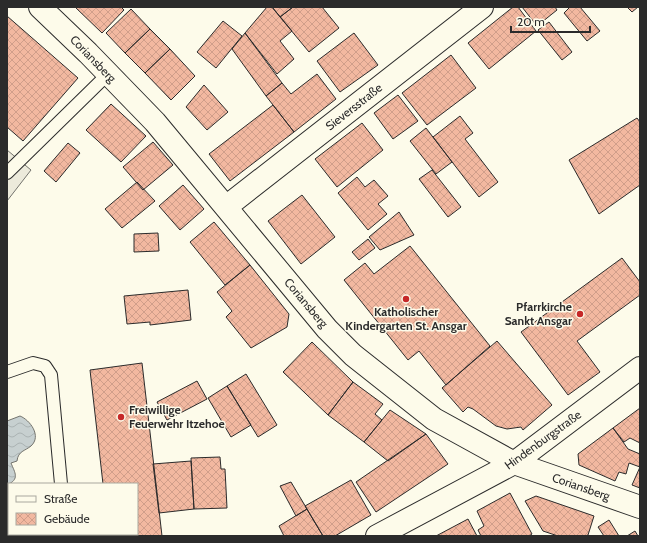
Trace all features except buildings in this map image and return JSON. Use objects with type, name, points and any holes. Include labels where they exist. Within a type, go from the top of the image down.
[{"type":"street","name":"Coriansberg","points":[[40,7],[88,53],[155,122],[327,329],[353,355],[434,419],[514,463],[640,507]]},
{"type":"street","name":"Sieversstraße","points":[[226,207],[482,7]]},
{"type":"street","name":"Hindenburgstraße","points":[[377,536],[514,463],[640,368]]},
{"type":"lane","points":[[7,174],[108,74]]},
{"type":"lane","points":[[7,372],[33,364],[45,366],[51,375],[61,483]]},
{"type":"shaded area","points":[[7,150],[31,170],[7,201]]},
{"type":"water","points":[[20,416],[24,418],[31,425],[35,433],[35,438],[31,446],[20,453],[17,461],[11,463],[15,473],[15,478],[7,485],[7,421]]},
{"type":"place","name":"Katholischer Kindergarten St. Ansgar","points":[[406,299]]},
{"type":"place","name":"Pfarrkirche Sankt Ansgar","points":[[580,314]]},
{"type":"place","name":"Freiwillige Feuerwehr Itzehoe","points":[[121,417]]}]
